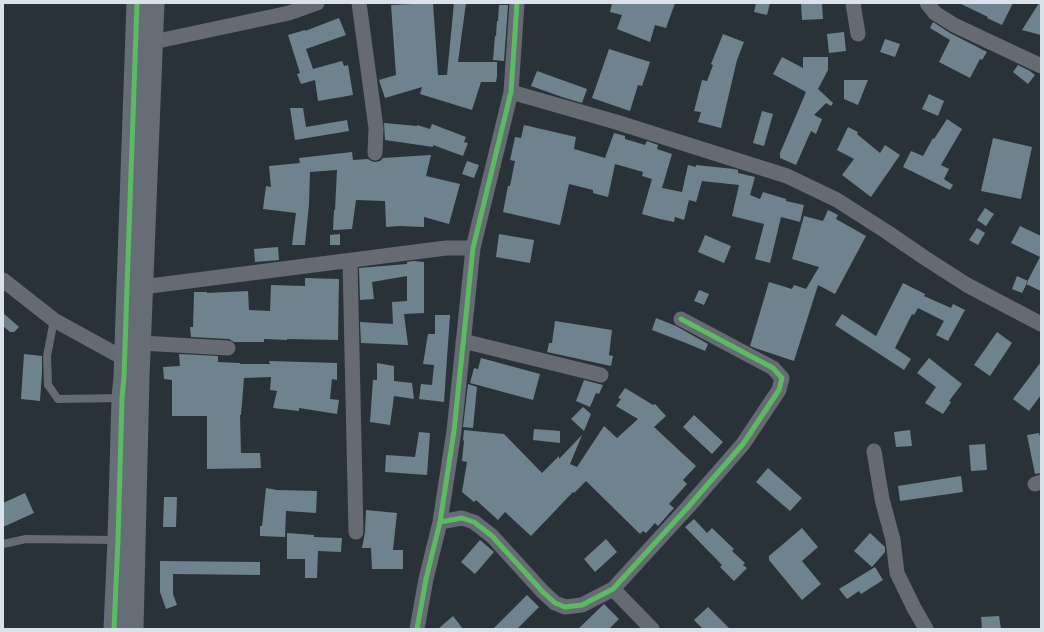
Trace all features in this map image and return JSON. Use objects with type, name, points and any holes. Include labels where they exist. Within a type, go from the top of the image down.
[{"type":"street","points":[[114,629],[137,3]]},
{"type":"street","points":[[132,629],[142,287],[154,3]]},
{"type":"street","points":[[153,42],[289,13],[317,3]]},
{"type":"street","points":[[359,3],[376,128],[375,153]]},
{"type":"street","points":[[417,629],[426,579],[440,522],[454,431],[473,248],[511,92],[517,3]]},
{"type":"street","points":[[853,3],[858,34]]},
{"type":"street","points":[[927,3],[935,14],[954,25],[1041,66]]},
{"type":"street","points":[[511,92],[616,122],[786,176],[837,200],[967,285],[1041,324]]},
{"type":"street","points":[[142,287],[446,248],[473,248]]},
{"type":"street","points":[[350,261],[356,532]]},
{"type":"street","points":[[3,280],[54,320],[125,359]]},
{"type":"street","points":[[440,522],[462,518],[474,522],[492,536],[543,592],[555,603],[565,607],[582,605],[613,589],[743,444],[779,390],[782,378],[773,368],[681,319]]},
{"type":"street","points":[[463,341],[601,375]]},
{"type":"street","points":[[141,344],[228,348]]},
{"type":"street","points":[[874,451],[882,499],[893,540],[897,573],[926,629]]},
{"type":"street","points":[[613,589],[652,629]]},
{"type":"lane","points":[[54,320],[47,356],[48,385],[58,399],[122,398]]},
{"type":"lane","points":[[3,544],[26,539],[118,540]]},
{"type":"building","points":[[433,3],[438,75],[447,75],[454,3],[466,3],[458,62],[497,62],[496,82],[481,82],[472,110],[420,94],[422,87],[385,98],[379,80],[396,75],[391,5]]},
{"type":"building","points":[[612,3],[675,3],[666,28],[655,25],[650,42],[617,29],[622,15],[610,12]]},
{"type":"building","points":[[756,3],[770,3],[767,15],[754,12]]},
{"type":"building","points":[[801,3],[822,3],[823,19],[802,20]]},
{"type":"building","points":[[959,3],[1013,3],[1002,25]]},
{"type":"building","points":[[1039,3],[1041,3],[1041,35],[1022,30]]},
{"type":"building","points":[[499,5],[508,5],[504,61],[493,60]]},
{"type":"building","points":[[339,18],[346,35],[306,49],[313,69],[342,61],[344,66],[348,65],[353,95],[318,101],[315,80],[301,84],[297,74],[300,73],[288,35],[305,31]]},
{"type":"building","points":[[933,22],[950,33],[987,52],[982,60],[980,59],[970,78],[939,62],[950,40],[930,28]]},
{"type":"building","points":[[844,32],[846,51],[829,53],[827,34]]},
{"type":"building","points":[[723,34],[744,42],[737,60],[721,128],[698,122],[701,112],[694,111],[702,80],[707,81],[713,65],[711,64]]},
{"type":"building","points":[[885,39],[900,44],[895,57],[880,52]]},
{"type":"building","points":[[609,49],[650,62],[642,86],[638,85],[630,111],[592,98]]},
{"type":"building","points":[[782,57],[803,68],[803,57],[828,57],[828,70],[818,89],[833,103],[831,106],[826,103],[814,115],[822,119],[816,134],[811,131],[796,165],[780,158],[780,153],[806,92],[773,74]]},
{"type":"building","points":[[1018,65],[1035,75],[1028,84],[1013,72]]},
{"type":"building","points":[[537,71],[587,89],[582,103],[531,86]]},
{"type":"building","points":[[844,80],[868,80],[858,105],[844,99]]},
{"type":"building","points":[[929,94],[944,101],[938,116],[922,109]]},
{"type":"building","points":[[290,108],[303,108],[306,127],[347,120],[349,131],[295,140]]},
{"type":"building","points":[[762,111],[773,114],[764,146],[753,143]]},
{"type":"building","points":[[947,119],[962,129],[941,165],[949,169],[944,179],[953,185],[950,190],[903,167],[911,151],[923,156],[933,138],[934,139]]},
{"type":"building","points":[[384,123],[417,125],[430,129],[432,124],[466,137],[464,142],[468,143],[463,156],[433,145],[433,147],[385,140]]},
{"type":"building","points":[[524,125],[576,137],[574,149],[605,158],[614,133],[625,136],[625,139],[645,145],[647,141],[658,145],[657,149],[672,154],[662,188],[682,192],[688,165],[738,170],[738,173],[755,177],[750,195],[760,199],[763,192],[786,199],[786,201],[804,205],[800,222],[781,217],[770,263],[755,259],[764,224],[732,216],[739,185],[702,181],[696,202],[689,200],[684,220],[675,217],[674,222],[642,214],[652,179],[642,176],[643,172],[615,164],[608,197],[593,193],[593,190],[569,184],[560,225],[503,212],[515,161],[510,160],[515,137],[521,138]]},
{"type":"building","points":[[848,127],[858,132],[857,134],[880,153],[885,145],[900,155],[871,197],[842,175],[854,159],[837,150]]},
{"type":"building","points":[[993,138],[1032,147],[1021,199],[981,191]]},
{"type":"building","points":[[352,152],[353,160],[368,159],[375,162],[380,161],[383,158],[431,155],[426,176],[460,184],[449,224],[424,217],[424,227],[386,227],[385,201],[356,200],[352,229],[333,230],[337,170],[310,172],[305,245],[292,245],[296,213],[263,209],[266,186],[271,187],[269,166],[300,163],[299,158]]},
{"type":"building","points":[[467,161],[479,165],[474,178],[462,174]]},
{"type":"building","points":[[985,208],[994,214],[986,226],[977,220]]},
{"type":"building","points":[[828,210],[838,215],[836,219],[866,236],[835,294],[818,285],[794,361],[750,346],[769,282],[792,289],[794,285],[806,289],[819,267],[792,259],[804,216],[823,221]]},
{"type":"building","points":[[1020,226],[1041,236],[1041,291],[1026,284],[1040,257],[1011,243]]},
{"type":"building","points":[[977,228],[985,233],[978,245],[969,240]]},
{"type":"building","points":[[340,234],[340,245],[330,245],[330,235]]},
{"type":"building","points":[[499,234],[534,240],[530,263],[496,257]]},
{"type":"building","points":[[705,235],[731,246],[724,263],[698,252]]},
{"type":"building","points":[[278,247],[279,260],[255,262],[254,249]]},
{"type":"building","points":[[407,262],[424,262],[424,313],[404,314],[408,345],[361,343],[360,322],[393,324],[392,302],[407,301],[407,276],[372,282],[374,299],[360,300],[359,268],[407,264]]},
{"type":"building","points":[[1017,276],[1028,281],[1022,293],[1012,289]]},
{"type":"building","points":[[305,278],[339,279],[338,340],[264,339],[264,342],[234,342],[229,339],[191,337],[190,327],[193,327],[194,292],[207,293],[248,291],[249,310],[270,311],[271,285],[305,286]]},
{"type":"building","points":[[903,283],[925,294],[924,296],[951,308],[953,304],[965,310],[948,341],[936,335],[944,321],[918,308],[914,315],[912,314],[895,348],[911,359],[904,370],[835,325],[842,314],[876,336]]},
{"type":"building","points":[[699,290],[709,294],[704,305],[694,301]]},
{"type":"building","points":[[3,313],[19,327],[14,332],[10,332],[3,326]]},
{"type":"building","points":[[435,315],[450,315],[444,402],[419,399],[421,384],[432,385],[434,365],[423,364],[428,334],[435,334]]},
{"type":"building","points":[[656,318],[676,326],[708,344],[705,351],[652,330]]},
{"type":"building","points":[[555,321],[612,330],[609,355],[613,356],[611,366],[547,352],[549,343],[552,343]]},
{"type":"building","points":[[997,332],[1012,343],[990,376],[974,365]]},
{"type":"building","points":[[24,354],[42,356],[40,401],[21,399]]},
{"type":"building","points":[[179,354],[218,356],[218,362],[240,364],[270,364],[269,361],[337,363],[337,380],[332,379],[330,399],[339,400],[337,414],[299,408],[299,411],[273,408],[277,391],[270,390],[271,377],[244,378],[240,415],[241,453],[260,453],[261,468],[207,469],[207,416],[172,416],[172,380],[164,379],[163,367],[180,366]]},
{"type":"building","points":[[481,358],[540,374],[533,400],[470,383],[474,368],[478,369]]},
{"type":"building","points":[[929,358],[962,384],[949,401],[951,402],[943,414],[925,403],[936,387],[917,373]]},
{"type":"building","points":[[1041,362],[1041,395],[1029,411],[1013,399]]},
{"type":"building","points":[[377,363],[394,366],[394,381],[412,383],[414,399],[394,396],[390,425],[370,422],[373,380],[377,380]]},
{"type":"building","points":[[584,380],[603,385],[599,394],[596,393],[590,407],[576,401]]},
{"type":"building","points":[[468,384],[477,387],[473,428],[463,427]]},
{"type":"building","points":[[625,388],[653,405],[655,404],[666,416],[654,427],[696,466],[683,480],[687,484],[669,504],[674,508],[658,526],[655,523],[646,533],[643,531],[640,534],[586,481],[574,493],[573,492],[531,536],[505,512],[498,520],[476,500],[474,502],[462,492],[467,462],[462,461],[464,430],[504,434],[542,473],[559,456],[559,459],[582,435],[570,464],[577,467],[604,426],[617,438],[638,419],[616,406],[621,399],[618,398]]},
{"type":"building","points":[[583,407],[591,414],[584,431],[571,419]]},
{"type":"building","points":[[694,415],[723,442],[712,454],[683,427]]},
{"type":"building","points":[[534,429],[560,431],[560,443],[533,440]]},
{"type":"building","points":[[910,430],[912,446],[896,447],[894,432]]},
{"type":"building","points":[[419,432],[430,433],[427,475],[385,472],[386,455],[415,457]]},
{"type":"building","points":[[1039,433],[1041,440],[1041,473],[1035,474],[1027,435]]},
{"type":"building","points":[[985,444],[987,470],[971,471],[969,445]]},
{"type":"building","points":[[768,468],[802,498],[790,511],[756,482]]},
{"type":"building","points":[[961,476],[963,492],[900,501],[898,486]]},
{"type":"building","points":[[266,488],[277,490],[317,491],[316,513],[286,511],[285,537],[260,536],[260,526],[262,526]]},
{"type":"building","points":[[25,493],[34,513],[3,527],[3,503]]},
{"type":"building","points":[[164,497],[177,497],[176,527],[163,527]]},
{"type":"building","points":[[366,510],[397,513],[393,550],[403,550],[403,569],[372,569],[371,548],[362,548],[365,532]]},
{"type":"building","points":[[694,519],[707,533],[712,528],[734,549],[732,551],[745,563],[743,565],[747,568],[734,581],[720,567],[722,565],[685,527]]},
{"type":"building","points":[[802,528],[818,547],[802,561],[821,584],[802,600],[769,560],[769,556]]},
{"type":"building","points":[[287,533],[314,535],[314,537],[342,538],[341,552],[318,551],[317,578],[305,578],[305,559],[287,559]]},
{"type":"building","points":[[870,533],[885,547],[885,552],[872,567],[854,551]]},
{"type":"building","points":[[606,539],[617,552],[595,572],[584,559]]},
{"type":"building","points":[[480,540],[494,552],[475,574],[461,562]]},
{"type":"building","points":[[160,561],[260,562],[260,575],[173,574],[173,594],[177,605],[166,609],[160,592]]},
{"type":"building","points":[[875,567],[883,580],[861,594],[859,591],[847,599],[839,589]]},
{"type":"building","points":[[527,595],[539,607],[517,629],[493,629]]},
{"type":"building","points":[[604,604],[619,619],[609,629],[578,629]]},
{"type":"building","points":[[708,607],[730,629],[703,629],[694,620]]},
{"type":"building","points":[[453,616],[463,629],[438,629]]},
{"type":"building","points":[[999,616],[1001,629],[982,629],[981,617]]},
{"type":"cycle path","points":[[114,629],[137,3]]},
{"type":"cycle path","points":[[417,629],[426,579],[440,522],[454,431],[473,248],[511,92],[517,3]]},
{"type":"cycle path","points":[[440,522],[462,518],[474,522],[492,536],[543,592],[555,603],[565,607],[582,605],[613,589],[743,444],[779,390],[782,378],[773,368],[681,319]]}]
